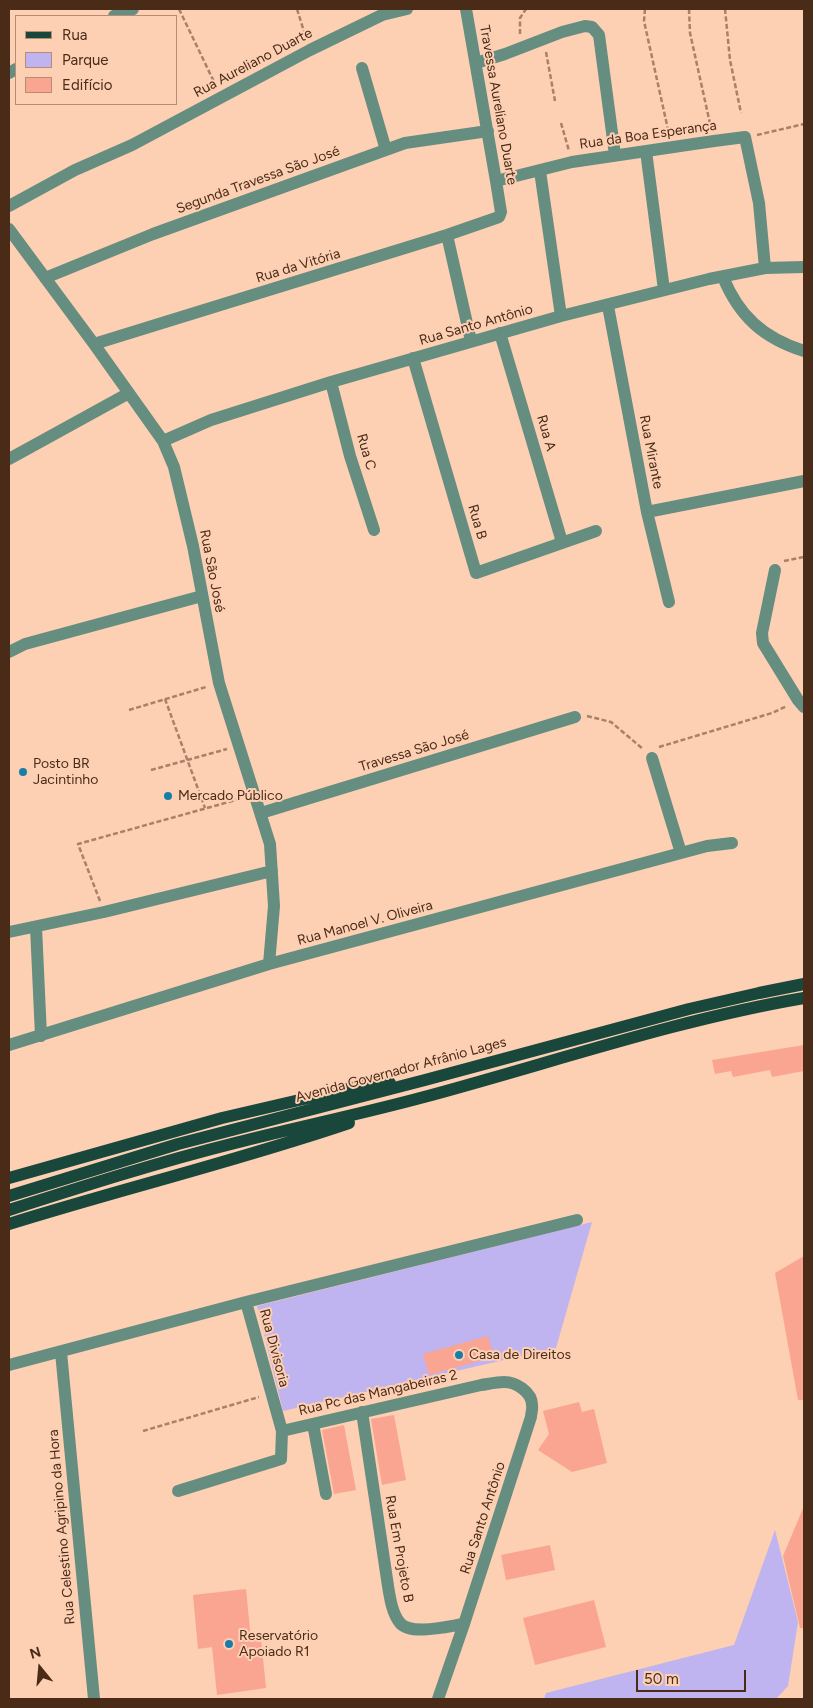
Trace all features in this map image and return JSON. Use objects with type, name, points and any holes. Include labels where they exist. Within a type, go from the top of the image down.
[{"type":"main road","name":"Avenida Governador Afrânio Lages","points":[[9,1196],[178,1144],[689,1009],[804,984]]},
{"type":"main road","points":[[9,1210],[131,1172],[234,1143],[423,1097],[692,1021],[762,1005],[804,998]]},
{"type":"main road","points":[[9,1178],[134,1142],[306,1098],[364,1085],[425,1080]]},
{"type":"main road","points":[[9,1224],[82,1201],[293,1142],[423,1097]]},
{"type":"street","points":[[116,15],[133,9]]},
{"type":"street","name":"Rua Aureliano Duarte","points":[[9,206],[75,170],[132,145],[310,50],[382,15],[407,9]]},
{"type":"street","name":"Travessa Aureliano Duarte","points":[[466,9],[500,206]]},
{"type":"street","points":[[476,63],[521,48],[543,38],[585,26],[592,27],[599,35],[615,154]]},
{"type":"street","points":[[362,68],[386,150]]},
{"type":"street","name":"Segunda Travessa São José","points":[[45,278],[153,234],[404,143],[488,131]]},
{"type":"street","points":[[746,138],[759,203],[765,268]]},
{"type":"street","name":"Rua da Boa Esperança","points":[[496,180],[615,154],[746,138]]},
{"type":"street","points":[[646,151],[664,290]]},
{"type":"street","points":[[540,171],[561,316]]},
{"type":"street","name":"Rua da Vitória","points":[[94,344],[447,235],[499,217],[500,206]]},
{"type":"street","name":"Rua São José","points":[[9,229],[163,441],[174,467],[193,546],[219,683],[270,844],[274,906],[269,964]]},
{"type":"street","points":[[447,235],[471,341]]},
{"type":"street","name":"Rua Santo Antônio","points":[[163,441],[211,420],[331,382],[561,316],[608,306],[664,290],[765,268],[804,267]]},
{"type":"street","points":[[723,277],[742,312],[763,331],[792,347],[804,351]]},
{"type":"street","name":"Rua Mirante","points":[[608,306],[646,512],[669,602]]},
{"type":"street","name":"Rua A","points":[[500,333],[562,542]]},
{"type":"street","name":"Rua B","points":[[414,358],[476,573],[562,542],[596,532]]},
{"type":"street","name":"Rua C","points":[[331,382],[350,456],[374,530]]},
{"type":"street","points":[[9,459],[129,393]]},
{"type":"street","points":[[646,512],[804,481]]},
{"type":"street","points":[[775,570],[762,633],[763,643],[801,704]]},
{"type":"street","points":[[9,652],[25,644],[202,596]]},
{"type":"street","name":"Travessa São José","points":[[261,813],[575,717]]},
{"type":"street","points":[[652,758],[681,854]]},
{"type":"street","name":"Rua Manoel V. Oliveira","points":[[9,1045],[269,964],[707,846],[732,843]]},
{"type":"street","points":[[9,932],[104,912],[272,870]]},
{"type":"street","points":[[36,927],[41,1036]]},
{"type":"street","points":[[9,1365],[246,1302],[577,1220]]},
{"type":"street","name":"Rua Divisoria","points":[[178,1491],[281,1459],[282,1431],[246,1302]]},
{"type":"street","name":"Rua Celestino Agripino da Hora","points":[[61,1352],[94,1699]]},
{"type":"street","name":"Rua Santo Antônio","points":[[438,1699],[515,1469],[532,1405],[530,1397],[517,1385],[506,1381],[481,1385]]},
{"type":"street","name":"Rua Pc das Mangabeiras 2","points":[[282,1431],[481,1385]]},
{"type":"street","name":"Rua Em Projeto B","points":[[362,1412],[393,1610],[406,1628],[416,1630],[464,1624]]},
{"type":"street","points":[[313,1424],[326,1494]]},
{"type":"path","points":[[178,9],[221,96]]},
{"type":"path","points":[[297,9],[310,50]]},
{"type":"path","points":[[521,48],[520,18],[526,9]]},
{"type":"path","points":[[645,9],[644,21],[667,124]]},
{"type":"path","points":[[689,9],[690,32],[709,121]]},
{"type":"path","points":[[725,9],[730,60],[741,114]]},
{"type":"path","points":[[543,38],[555,101]]},
{"type":"path","points":[[561,123],[572,162]]},
{"type":"path","points":[[746,138],[804,124]]},
{"type":"path","points":[[775,570],[778,562],[804,557]]},
{"type":"path","points":[[129,710],[219,683]]},
{"type":"path","points":[[165,699],[205,808]]},
{"type":"path","points":[[575,717],[589,716],[610,722],[652,758],[655,754],[655,748],[801,704]]},
{"type":"path","points":[[151,770],[238,746]]},
{"type":"path","points":[[104,912],[78,844],[256,795]]},
{"type":"path","points":[[143,1430],[271,1394]]},
{"type":"green space","points":[[592,1222],[556,1348],[283,1411],[257,1306]]},
{"type":"green space","points":[[775,1530],[798,1622],[788,1686],[776,1699],[544,1699],[546,1693],[734,1645]]},
{"type":"building","points":[[804,1045],[804,1071],[772,1077],[770,1070],[733,1077],[731,1071],[715,1074],[712,1060]]},
{"type":"building","points":[[804,1256],[804,1400],[798,1400],[775,1273]]},
{"type":"building","name":"Casa de Direitos","points":[[488,1336],[494,1357],[429,1375],[423,1354]]},
{"type":"building","points":[[579,1402],[582,1412],[594,1409],[607,1463],[572,1472],[538,1450],[549,1434],[543,1411]]},
{"type":"building","points":[[394,1415],[406,1480],[382,1485],[371,1419]]},
{"type":"building","points":[[344,1425],[356,1490],[334,1494],[322,1430]]},
{"type":"building","points":[[804,1506],[804,1628],[800,1628],[783,1556]]},
{"type":"building","points":[[550,1545],[555,1570],[506,1580],[501,1555]]},
{"type":"building","name":"Reservatório Apoiado R1","points":[[246,1589],[251,1640],[261,1639],[266,1688],[217,1695],[212,1647],[198,1649],[193,1595]]},
{"type":"building","points":[[594,1600],[606,1647],[535,1665],[523,1618]]},
{"type":"place","name":"Posto BR Jacintinho","points":[[23,772]]},
{"type":"place","name":"Mercado Público","points":[[168,796]]},
{"type":"place","name":"Casa de Direitos","points":[[459,1355]]},
{"type":"place","name":"Reservatório Apoiado R1","points":[[229,1644]]}]
